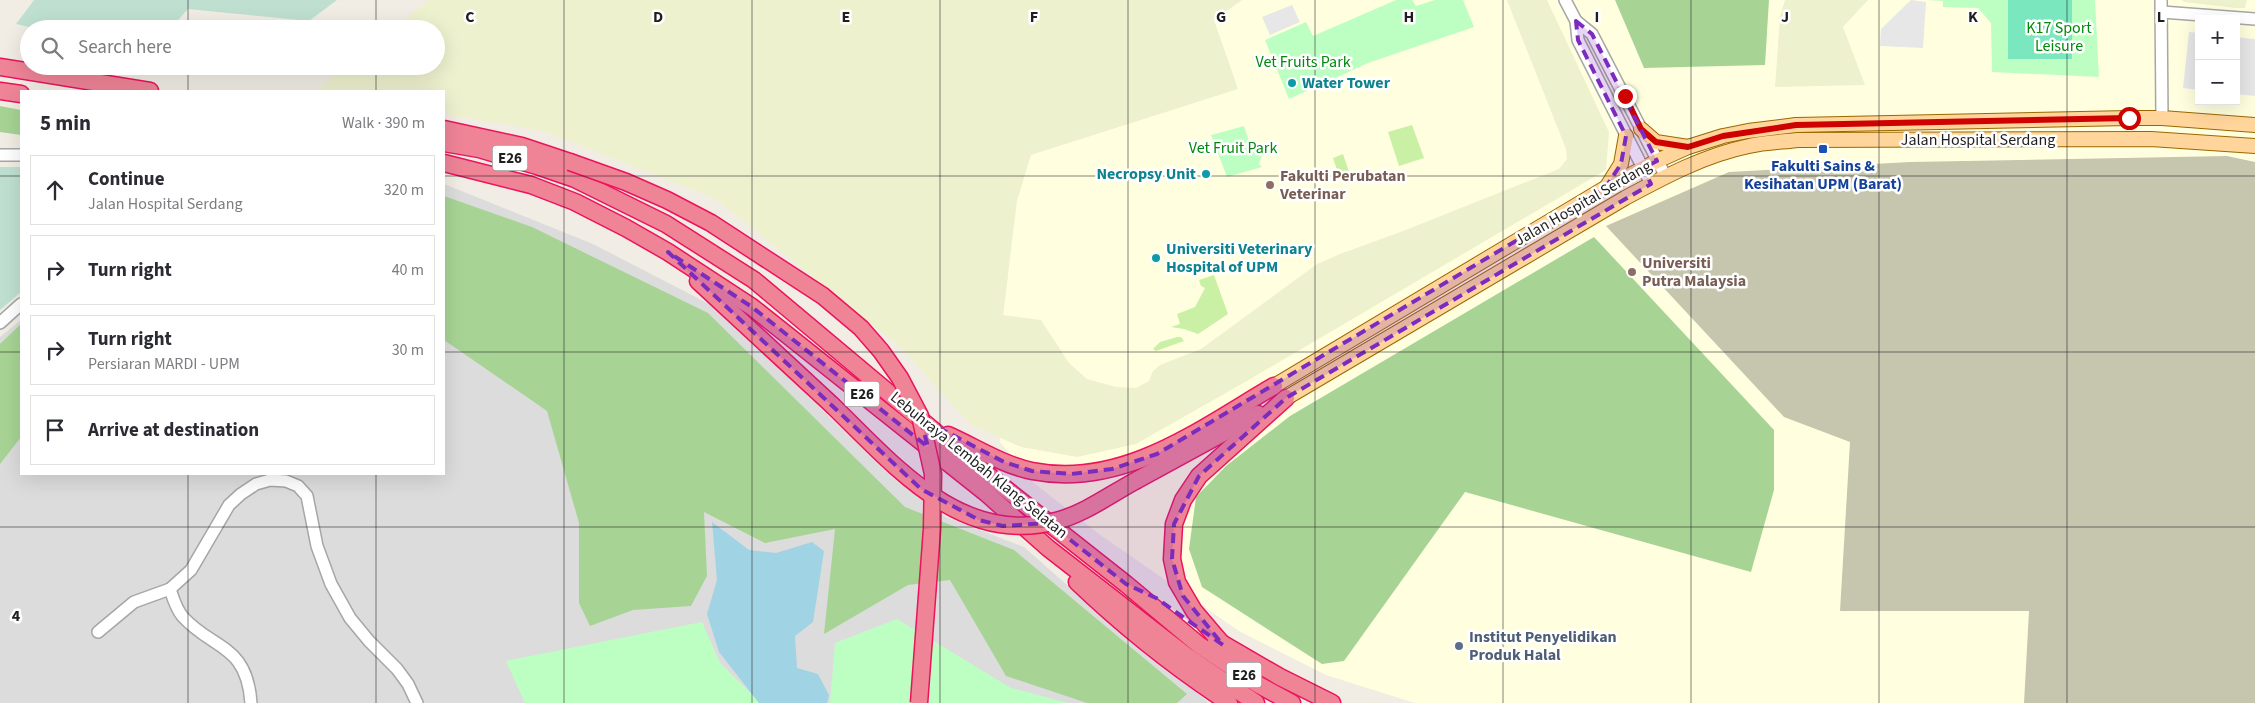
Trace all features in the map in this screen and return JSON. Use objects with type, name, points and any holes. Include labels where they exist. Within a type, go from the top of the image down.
[{"type":"highway","points":[[0,67],[20,70]]},
{"type":"highway","points":[[50,75],[144,90]]},
{"type":"highway","points":[[0,91],[20,94]]},
{"type":"highway","points":[[445,129],[522,146],[626,182],[667,200],[710,223],[822,296],[861,328],[882,350],[900,378],[920,416],[933,474],[932,529],[919,703]]},
{"type":"highway","name":"Lebuhraya Lembah Klang Selatan","points":[[445,143],[479,149],[574,179],[666,224],[754,280],[930,426],[1126,584],[1194,651],[1256,703]]},
{"type":"highway","name":"Lebuhraya Lembah Klang Selatan","points":[[445,163],[531,185],[575,202],[668,252],[752,307],[986,494],[1048,548],[1194,651],[1292,703]]},
{"type":"highway","points":[[668,252],[921,489],[962,513],[1003,526],[1034,526],[1058,521],[1286,398]]},
{"type":"highway","points":[[930,426],[1004,462],[1032,471],[1071,474],[1112,470],[1157,454],[1274,386]]},
{"type":"highway","points":[[1224,645],[1194,611],[1177,582],[1172,559],[1174,524],[1183,500],[1199,476],[1286,398]]},
{"type":"highway","points":[[1048,548],[1077,583],[1140,639],[1229,703]]},
{"type":"highway","points":[[1126,584],[1156,598],[1224,645],[1280,677],[1332,703]]},
{"type":"main road","name":"Jalan Hospital Serdang","points":[[1274,386],[1606,188],[1688,147],[1723,136],[1796,125],[2162,118],[2255,126]]},
{"type":"main road","points":[[1641,129],[1656,142],[1688,147]]},
{"type":"main road","points":[[1606,188],[1621,164],[1626,136]]},
{"type":"main road","name":"Jalan Hospital Serdang","points":[[1286,398],[1651,184],[1728,151],[1750,145],[1798,140],[2151,139],[2255,146]]},
{"type":"street","points":[[1565,0],[1576,21],[1578,40],[1651,184]]},
{"type":"street","points":[[2162,118],[2162,6],[2255,18]]},
{"type":"street","points":[[1576,21],[1592,34],[1666,177]]},
{"type":"street","points":[[0,155],[20,155]]},
{"type":"street","points":[[0,323],[20,305]]},
{"type":"street","points":[[98,632],[134,602],[170,589],[191,570],[229,505],[241,494],[256,484],[270,480],[286,481],[298,486],[307,496],[317,546],[330,584],[350,618],[369,641],[397,669],[408,684],[417,703]]},
{"type":"street","points":[[170,589],[182,616],[234,654],[240,664],[250,691],[251,703]]},
{"type":"highlighted area","points":[[1576,21],[1592,34],[1657,161],[1643,168],[1651,184],[1286,398],[1199,476],[1174,524],[1172,559],[1183,596],[1223,645],[1156,598],[1126,584],[1049,523],[1003,526],[979,520],[921,489],[668,252],[752,307],[928,447],[920,418],[1004,462],[1032,471],[1071,474],[1112,469],[1157,454],[1605,188],[1621,164],[1626,136],[1578,40]]},
{"type":"shaded area","points":[[34,0],[337,0],[310,20],[188,9],[178,20],[20,20],[20,25],[16,24]]},
{"type":"shaded area","points":[[429,0],[1242,0],[1214,20],[1238,89],[1031,155],[1017,201],[1003,315],[1041,320],[1069,363],[1087,379],[1116,387],[1136,388],[1149,381],[1153,371],[1160,365],[1201,349],[1317,264],[1559,169],[1567,159],[1566,149],[1507,0],[1547,0],[1609,132],[1606,170],[1136,444],[1077,457],[1021,447],[971,425],[902,349],[716,199],[543,131],[445,114],[445,90],[317,90],[336,75],[445,75],[445,20],[404,20]]},
{"type":"shaded area","name":"Universiti Putra Malaysia","points":[[1020,0],[2255,0],[2255,703],[1415,703],[1326,675],[1239,631],[1099,534],[1034,483],[1000,442],[1006,316],[1003,315],[1008,275]]},
{"type":"shaded area","points":[[1785,0],[1868,0],[1843,27],[1865,85],[1775,87],[1780,17]]},
{"type":"shaded area","points":[[1911,0],[1926,2],[1923,48],[1880,46],[1881,29]]},
{"type":"shaded area","points":[[2182,0],[2247,0],[2245,8],[2236,8],[2184,2]]},
{"type":"shaded area","points":[[1292,5],[1300,22],[1270,35],[1262,17]]},
{"type":"shaded area","points":[[2189,32],[2195,33],[2195,90],[2183,88]]},
{"type":"shaded area","points":[[2240,37],[2255,39],[2255,96],[2240,94]]},
{"type":"shaded area","points":[[2227,156],[2255,162],[2255,703],[2024,703],[2029,611],[1840,611],[1850,442],[1784,417],[1606,226],[1729,172],[1910,162]]},
{"type":"shaded area","points":[[0,167],[20,167],[20,293],[0,310]]},
{"type":"shaded area","points":[[445,184],[593,244],[715,307],[893,478],[946,517],[1024,547],[1075,592],[1209,703],[0,703],[0,337],[20,321],[20,475],[445,475]]},
{"type":"green space","name":"Vet Fruits Park","points":[[1396,0],[1412,0],[1416,6],[1435,0],[1463,0],[1474,27],[1368,63],[1289,99],[1265,40],[1306,22],[1313,36]]},
{"type":"green space","points":[[1615,0],[1769,0],[1765,65],[1644,68]]},
{"type":"green space","name":"K17 Sport Leisure","points":[[1927,0],[2095,0],[2099,77],[1992,72],[1991,23],[1978,8],[1943,7],[1943,1]]},
{"type":"green space","points":[[2008,0],[2072,0],[2072,59],[2008,59]]},
{"type":"green space","points":[[0,106],[20,110],[20,135],[0,132]]},
{"type":"green space","points":[[1412,125],[1424,158],[1399,166],[1388,132]]},
{"type":"green space","name":"Vet Fruit Park","points":[[1244,126],[1251,148],[1259,147],[1262,155],[1259,164],[1262,167],[1227,177],[1211,135]]},
{"type":"green space","points":[[1343,154],[1350,175],[1340,178],[1333,158]]},
{"type":"green space","points":[[445,196],[532,227],[708,313],[905,507],[1014,550],[1187,694],[1177,703],[1087,703],[1006,676],[950,580],[908,585],[824,634],[835,529],[765,543],[704,512],[707,576],[691,606],[633,610],[590,626],[579,603],[579,523],[547,411],[445,341]]},
{"type":"green space","points":[[1594,237],[1774,430],[1774,490],[1751,572],[1465,492],[1344,661],[1322,664],[1202,587],[1189,549],[1196,497],[1226,466],[1290,416]]},
{"type":"green space","points":[[1214,275],[1228,314],[1198,334],[1171,327],[1180,324],[1177,314],[1195,307],[1205,288],[1201,286],[1199,280]]},
{"type":"green space","points":[[20,325],[20,438],[0,464],[0,344]]},
{"type":"green space","points":[[1181,337],[1184,341],[1156,351],[1153,349],[1160,342]]},
{"type":"green space","points":[[897,619],[1011,688],[1068,703],[830,703],[835,643]]},
{"type":"green space","points":[[702,622],[720,663],[761,703],[525,703],[506,661]]},
{"type":"water","points":[[712,522],[749,550],[776,553],[812,542],[824,551],[813,622],[795,636],[797,668],[818,674],[829,695],[827,703],[759,703],[719,652],[707,614],[717,580]]},
{"type":"place","name":"Water Tower","points":[[1292,83]]},
{"type":"place","name":"Fakulti Sains & Kesihatan UPM (Barat)","points":[[1823,149]]},
{"type":"place","name":"Necropsy Unit","points":[[1206,174]]},
{"type":"place","name":"Fakulti Perubatan Veterinar","points":[[1270,185]]},
{"type":"place","name":"Universiti Veterinary Hospital of UPM","points":[[1156,258]]},
{"type":"place","name":"Universiti Putra Malaysia","points":[[1632,272]]},
{"type":"place","name":"Institut Penyelidikan Produk Halal","points":[[1459,646]]},
{"type":"route","points":[[1625,96],[1641,129],[1656,142],[1688,147],[1723,136],[1796,125],[2129,118]]}]
